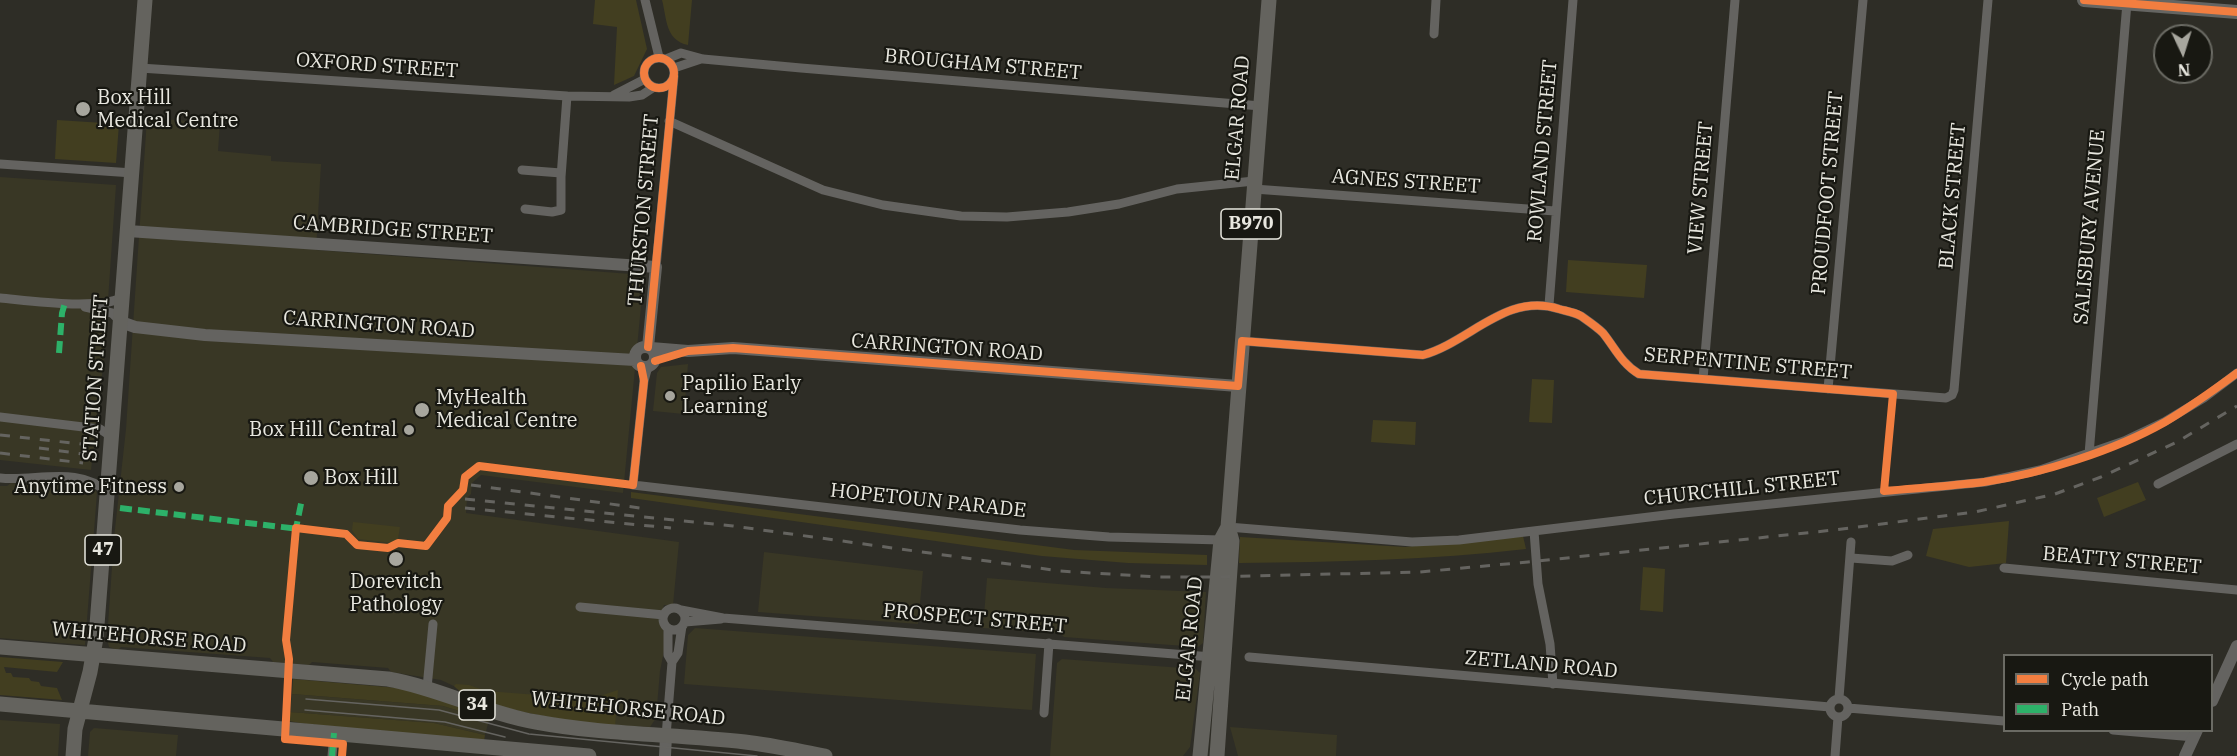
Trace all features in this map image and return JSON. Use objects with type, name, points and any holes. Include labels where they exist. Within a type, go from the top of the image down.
[{"type":"main road","name":"STATION STREET","points":[[73,756],[75,729],[94,655],[145,0]]},
{"type":"main road","name":"ELGAR ROAD","points":[[1217,756],[1217,656],[1224,534],[1269,0]]},
{"type":"main road","points":[[2084,0],[2203,4],[2237,12]]},
{"type":"main road","name":"WHITEHORSE ROAD","points":[[0,647],[387,679],[427,688],[535,722],[583,729],[746,742],[825,756]]},
{"type":"main road","name":"ELGAR ROAD","points":[[1200,756],[1217,656]]},
{"type":"main road","name":"34","points":[[0,704],[555,755],[589,756]]},
{"type":"main road","points":[[1218,736],[1229,756]]},
{"type":"street","points":[[645,0],[663,58],[674,72],[671,83],[655,88],[645,79],[644,70],[649,61],[663,58]]},
{"type":"street","points":[[1434,34],[1436,0]]},
{"type":"street","name":"ROWLAND STREET","points":[[1549,305],[1573,0]]},
{"type":"street","name":"VIEW STREET","points":[[1703,379],[1735,0]]},
{"type":"street","name":"PROUDFOOT STREET","points":[[1828,389],[1863,0]]},
{"type":"street","name":"BLACK STREET","points":[[1952,395],[1988,0]]},
{"type":"street","name":"SALISBURY AVENUE","points":[[2089,454],[2127,3]]},
{"type":"street","name":"BROUGHAM STREET","points":[[663,58],[681,54],[703,59],[1261,106]]},
{"type":"street","name":"BROUGHAM STREET","points":[[674,72],[703,59]]},
{"type":"street","name":"OXFORD STREET","points":[[140,68],[567,96],[642,95],[655,88]]},
{"type":"street","name":"THURSTON STREET","points":[[650,347],[674,72]]},
{"type":"street","name":"OXFORD STREET","points":[[611,96],[645,79]]},
{"type":"street","name":"THURSTON STREET","points":[[655,88],[669,117]]},
{"type":"street","points":[[525,209],[552,212],[561,210],[561,173],[567,96]]},
{"type":"street","name":"AGNES STREET","points":[[669,117],[824,190],[883,205],[961,216],[1007,217],[1068,212],[1119,204],[1177,189],[1254,185],[1555,211]]},
{"type":"street","points":[[0,164],[133,172]]},
{"type":"street","points":[[522,170],[561,173]]},
{"type":"street","name":"CAMBRIDGE STREET","points":[[128,231],[656,267]]},
{"type":"street","points":[[0,298],[65,303],[112,303],[122,298]]},
{"type":"street","points":[[65,303],[112,313],[121,322]]},
{"type":"street","name":"SERPENTINE STREET","points":[[1242,341],[1423,355],[1437,351],[1491,318],[1519,307],[1549,305],[1579,315],[1594,326],[1628,368],[1639,374],[1946,398],[1952,395]]},
{"type":"street","name":"CARRINGTON ROAD","points":[[121,322],[135,327],[205,334],[645,363],[688,351]]},
{"type":"street","points":[[650,347],[655,352],[645,363],[635,353],[639,349],[650,347]]},
{"type":"street","name":"CARRINGTON ROAD","points":[[650,347],[688,351],[733,348],[1238,386]]},
{"type":"street","name":"HOPETOUN PARADE","points":[[645,363],[633,485],[1020,530],[1109,537],[1224,534]]},
{"type":"street","name":"CHURCHILL STREET","points":[[1224,534],[1412,542],[1459,540],[1985,482],[2040,470],[2124,441],[2164,422],[2204,398],[2237,373]]},
{"type":"street","points":[[0,417],[100,429],[111,437]]},
{"type":"street","points":[[2158,484],[2237,444]]},
{"type":"street","points":[[0,478],[25,479],[52,476],[92,480],[110,472]]},
{"type":"street","points":[[92,480],[108,493]]},
{"type":"street","points":[[1533,531],[1538,584],[1550,644],[1553,684]]},
{"type":"street","points":[[1839,698],[1851,542]]},
{"type":"street","points":[[1851,558],[1892,561],[1908,555]]},
{"type":"street","name":"BEATTY STREET","points":[[2004,568],[2237,590]]},
{"type":"street","points":[[580,607],[664,615],[672,608],[681,610],[685,616],[678,652],[672,662],[665,756]]},
{"type":"street","name":"PROSPECT STREET","points":[[681,610],[718,615],[723,618]]},
{"type":"street","points":[[664,615],[664,623],[668,628],[668,655],[672,662]]},
{"type":"street","name":"PROSPECT STREET","points":[[683,624],[723,618],[1217,656]]},
{"type":"street","points":[[427,688],[433,624]]},
{"type":"street","points":[[668,628],[677,629],[683,624]]},
{"type":"street","points":[[1044,713],[1049,643]]},
{"type":"street","points":[[2213,697],[2237,646]]},
{"type":"street","name":"ZETLAND ROAD","points":[[1249,657],[1830,707]]},
{"type":"street","points":[[1838,717],[1831,712],[1830,707],[1832,702],[1839,698]]},
{"type":"street","points":[[1838,717],[1846,714],[1848,708],[1847,702],[1839,698]]},
{"type":"street","points":[[1848,708],[2003,721]]},
{"type":"street","points":[[1835,756],[1838,717]]},
{"type":"street","points":[[2154,732],[2196,734],[2185,756]]},
{"type":"street","points":[[332,756],[334,733]]},
{"type":"shaded area","points":[[595,0],[636,0],[647,49],[634,76],[614,85],[617,27],[593,24]]},
{"type":"shaded area","points":[[662,0],[692,0],[688,45],[675,39],[671,34]]},
{"type":"shaded area","points":[[147,118],[220,123],[218,151],[271,156],[271,161],[321,164],[316,250],[644,275],[623,493],[481,475],[472,483],[471,494],[467,498],[466,513],[679,542],[673,605],[664,605],[662,612],[665,646],[660,671],[656,718],[650,727],[592,725],[481,699],[441,680],[391,672],[388,668],[312,662],[309,665],[273,662],[270,658],[121,647],[118,650],[109,647],[107,639],[114,538],[126,429]]},
{"type":"shaded area","points":[[57,120],[119,124],[116,163],[55,159]]},
{"type":"shaded area","points":[[0,177],[116,185],[104,358],[91,470],[0,460]]},
{"type":"shaded area","points":[[1568,260],[1647,265],[1644,298],[1566,292]]},
{"type":"shaded area","name":"Papilio Early Learning","points":[[688,364],[684,414],[653,411],[657,373],[661,367]]},
{"type":"shaded area","points":[[1532,379],[1554,380],[1552,423],[1529,422]]},
{"type":"shaded area","points":[[1373,420],[1416,422],[1415,445],[1371,442]]},
{"type":"shaded area","points":[[55,481],[93,487],[97,493],[85,645],[0,638],[0,486],[7,486],[11,483],[37,486]]},
{"type":"shaded area","points":[[2138,482],[2146,500],[2104,517],[2097,498]]},
{"type":"shaded area","points":[[631,492],[1074,550],[1207,555],[1207,565],[1128,563],[1042,556],[631,498]]},
{"type":"shaded area","points":[[2009,521],[2006,563],[1969,567],[1926,556],[1933,529]]},
{"type":"shaded area","points":[[353,522],[400,527],[398,539],[392,543],[358,539],[352,530]]},
{"type":"shaded area","points":[[1523,536],[1526,549],[1490,553],[1383,560],[1239,563],[1240,537],[1405,547]]},
{"type":"shaded area","points":[[764,552],[923,571],[918,624],[758,612]]},
{"type":"shaded area","points":[[1643,567],[1665,569],[1663,612],[1640,610]]},
{"type":"shaded area","points":[[987,578],[1106,588],[1206,592],[1203,643],[1198,647],[1064,637],[1060,633],[983,628]]},
{"type":"shaded area","points":[[695,628],[1036,654],[1032,710],[684,684],[688,635]]},
{"type":"shaded area","points":[[0,657],[63,662],[57,672],[4,667],[6,673],[11,673],[13,677],[29,678],[31,681],[39,682],[41,686],[57,688],[62,700],[0,695]]},
{"type":"shaded area","points":[[1062,659],[1196,669],[1200,673],[1190,747],[1183,756],[1050,756],[1057,663]]},
{"type":"shaded area","points":[[293,679],[410,689],[447,700],[489,720],[443,706],[292,694]]},
{"type":"shaded area","points":[[456,684],[469,685],[486,691],[591,699],[618,690],[615,727],[505,708],[465,694],[454,686]]},
{"type":"shaded area","points":[[292,694],[443,706],[489,720],[485,735],[434,723],[290,712]]},
{"type":"shaded area","points":[[290,712],[434,723],[485,735],[484,741],[306,724],[289,721]]},
{"type":"shaded area","points":[[0,720],[60,724],[58,756],[0,756]]},
{"type":"shaded area","points":[[1230,727],[1337,735],[1336,756],[1238,756]]},
{"type":"shaded area","points":[[94,728],[178,735],[176,756],[88,756],[90,732]]},
{"type":"tram line","points":[[306,699],[439,710],[529,734],[757,756]]},
{"type":"tram line","points":[[305,710],[445,722],[505,737]]},
{"type":"railway","points":[[465,499],[733,526],[1060,571],[1157,577],[1420,572],[1834,530],[1975,512],[2055,494],[2101,477],[2177,442],[2237,406]]},
{"type":"railway","points":[[0,435],[90,445]]},
{"type":"railway","points":[[39,448],[90,455]]},
{"type":"railway","points":[[0,453],[83,463]]},
{"type":"railway","points":[[471,485],[640,508]]},
{"type":"railway","points":[[465,508],[671,528]]},
{"type":"marked path","points":[[59,353],[65,303]]},
{"type":"marked path","points":[[295,533],[302,499]]},
{"type":"marked path","points":[[120,508],[299,529]]},
{"type":"marked path","points":[[332,756],[334,733]]},
{"type":"cycle path","points":[[2084,0],[2237,12]]},
{"type":"cycle path","points":[[659,58],[670,62],[674,73],[670,84],[659,88],[648,84],[644,73],[648,62],[659,58]]},
{"type":"cycle path","points":[[648,347],[674,76]]},
{"type":"cycle path","points":[[655,361],[688,351],[733,348],[1238,386],[1242,341],[1423,355],[1440,349],[1505,313],[1522,307],[1540,306],[1581,316],[1603,333],[1623,361],[1639,374],[1893,394],[1884,491],[1984,482],[2078,460],[2124,442],[2165,422],[2237,373]]},
{"type":"cycle path","points":[[342,756],[343,744],[285,739],[289,659],[286,640],[296,528],[346,534],[357,545],[388,548],[398,543],[426,546],[447,518],[448,506],[463,490],[465,477],[479,466],[633,485],[644,381],[641,366]]},
{"type":"place","name":"Box Hill Medical Centre","points":[[83,109]]},
{"type":"place","name":"Papilio Early Learning","points":[[670,396]]},
{"type":"place","name":"MyHealth Medical Centre","points":[[422,410]]},
{"type":"place","name":"Box Hill Central","points":[[409,430]]},
{"type":"place","name":"Box Hill","points":[[311,478]]},
{"type":"place","name":"Anytime Fitness","points":[[179,487]]},
{"type":"place","name":"Dorevitch Pathology","points":[[396,559]]}]
